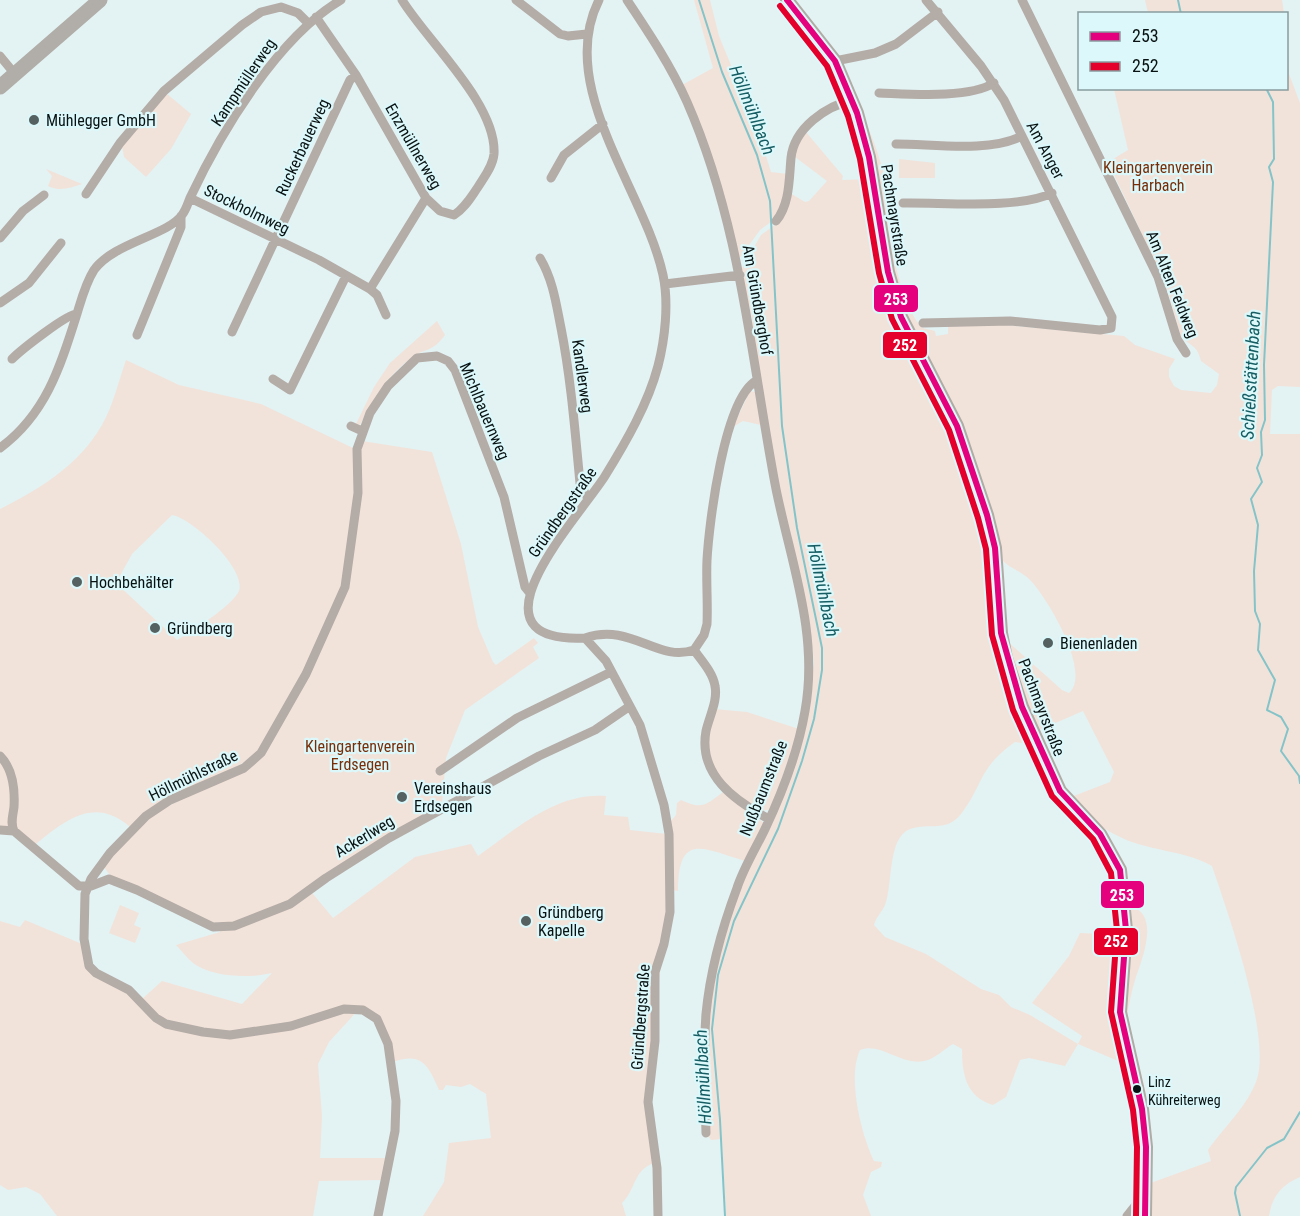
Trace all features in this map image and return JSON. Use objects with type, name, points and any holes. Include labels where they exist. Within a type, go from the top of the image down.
[{"type":"main road","points":[[0,87],[100,0]]},
{"type":"street","name":"Kampmüllerweg","points":[[190,198],[259,81],[295,35],[341,0]]},
{"type":"street","name":"Enzmüllnerweg","points":[[316,17],[356,75],[426,198],[447,214],[458,212],[489,168],[494,148],[471,90],[418,24],[402,0]]},
{"type":"street","points":[[516,0],[560,34],[587,34]]},
{"type":"street","name":"Gründbergstraße","points":[[529,592],[554,547],[617,456],[653,384],[662,343],[665,284],[655,250],[603,124],[588,63],[587,34],[599,0]]},
{"type":"street","name":"Am Gründberghof","points":[[627,0],[665,60],[689,108],[724,212],[753,338],[756,381],[746,390],[724,447],[709,537],[707,624],[704,635],[694,650]]},
{"type":"street","name":"Pachmayrstraße","points":[[787,0],[835,62],[853,100],[869,158],[888,272],[901,317],[957,426],[987,515],[995,555],[1001,633],[1012,681],[1060,791],[1105,840],[1120,870],[1126,930],[1120,1012],[1142,1109],[1146,1147],[1144,1209]]},
{"type":"street","name":"Am Anger","points":[[923,323],[1001,320],[1100,330],[1111,328],[1112,317],[1052,193],[994,83],[926,0]]},
{"type":"street","name":"Am Alten Feldweg","points":[[1022,0],[1158,277],[1176,339],[1186,353]]},
{"type":"street","points":[[86,194],[120,143],[164,91],[248,21],[261,12],[281,7],[298,14],[308,23]]},
{"type":"street","points":[[835,62],[887,49],[906,38],[938,12]]},
{"type":"street","points":[[0,56],[14,73]]},
{"type":"street","name":"Ruckerbauerweg","points":[[232,332],[350,81],[356,75]]},
{"type":"street","points":[[879,93],[956,92],[985,88],[994,83]]},
{"type":"street","points":[[776,221],[789,187],[791,158],[798,139],[826,110],[853,100]]},
{"type":"street","points":[[551,178],[564,155],[603,124]]},
{"type":"street","points":[[896,144],[960,146],[1011,140],[1022,136]]},
{"type":"street","points":[[903,203],[1014,201],[1039,198],[1052,193]]},
{"type":"street","points":[[0,238],[23,211],[44,195]]},
{"type":"street","name":"Stockholmweg","points":[[181,216],[190,198],[370,289],[377,295],[386,315]]},
{"type":"street","points":[[370,289],[426,198]]},
{"type":"street","points":[[0,448],[28,423],[47,396],[61,366],[88,281],[100,263],[181,216]]},
{"type":"street","points":[[137,335],[181,227],[181,216]]},
{"type":"street","points":[[0,303],[29,284],[61,243]]},
{"type":"street","name":"Kandlerweg","points":[[540,258],[547,271],[555,298],[570,381],[580,483],[588,499]]},
{"type":"street","points":[[665,284],[740,275]]},
{"type":"street","points":[[273,379],[290,390],[346,276]]},
{"type":"street","points":[[12,359],[31,340],[55,328],[71,314],[78,314]]},
{"type":"street","name":"Michlbauernweg","points":[[362,432],[384,391],[415,360],[435,355],[451,364],[501,489],[525,586],[529,592]]},
{"type":"street","name":"Nußbaumstraße","points":[[706,1133],[705,1033],[710,987],[736,888],[786,780],[802,729],[808,692],[810,652],[801,592],[778,500],[756,381]]},
{"type":"street","points":[[351,426],[362,432]]},
{"type":"street","name":"Höllmühlstraße","points":[[362,432],[357,449],[358,492],[346,582],[308,668],[276,730],[261,753],[251,763],[170,800],[146,816],[126,835],[87,887],[83,916],[86,958],[89,966],[99,975],[129,990],[156,1018],[166,1024],[230,1035],[291,1026],[344,1009],[363,1010],[377,1019],[388,1044],[396,1101],[395,1131],[378,1216]]},
{"type":"street","points":[[529,592],[530,614],[540,631],[553,635],[585,638],[609,632],[673,652],[694,650],[710,673],[715,686],[706,737],[711,767],[718,782],[732,795],[769,819]]},
{"type":"street","name":"Gründbergstraße","points":[[585,638],[611,672],[643,733],[664,805],[671,861],[667,932],[655,972],[655,1049],[648,1102],[657,1168],[658,1216]]},
{"type":"street","points":[[440,771],[517,718],[611,672]]},
{"type":"street","name":"Ackerlweg","points":[[109,879],[213,927],[234,926],[290,904],[389,838],[539,756],[595,730],[630,706]]},
{"type":"street","points":[[0,756],[8,766],[12,782],[14,800],[11,822],[14,831],[72,883],[87,887],[109,879],[100,867]]},
{"type":"street","points":[[0,830],[14,831]]},
{"type":"street","points":[[1126,1216],[1135,1206],[1144,1209]]},
{"type":"green space","points":[[694,0],[710,0],[719,36],[758,131],[771,172],[788,174],[785,192],[775,219],[760,230],[739,259],[682,85],[713,68]]},
{"type":"green space","points":[[1145,0],[1282,0],[1284,12],[1148,12]]},
{"type":"green space","name":"Kleingartenverein Harbach","points":[[1288,54],[1289,74],[1300,103],[1300,387],[1278,386],[1272,390],[1270,434],[1300,434],[1300,1177],[1278,1192],[1269,1216],[1148,1216],[1148,1184],[1211,1161],[1208,1150],[1242,1107],[1253,1089],[1260,1059],[1253,1005],[1237,942],[1212,866],[1189,856],[1142,845],[1111,833],[1098,824],[1071,797],[1110,782],[1114,772],[1083,711],[1037,731],[1007,641],[1062,690],[1069,693],[1075,683],[1072,654],[1057,619],[1038,590],[1027,578],[1001,559],[1000,647],[1065,803],[1063,811],[1045,788],[1023,743],[1015,742],[994,760],[955,820],[943,825],[917,827],[903,834],[894,852],[885,905],[874,925],[885,937],[926,954],[981,989],[999,995],[1011,1007],[1030,1015],[1078,1044],[1065,1066],[1029,1058],[1020,1060],[1006,1097],[993,1105],[971,1090],[963,1067],[962,1049],[953,1044],[932,1058],[916,1062],[876,1049],[860,1050],[855,1075],[857,1106],[864,1136],[874,1161],[882,1162],[881,1167],[871,1172],[863,1195],[871,1216],[726,1216],[722,1139],[711,1140],[708,1136],[708,1023],[716,970],[740,884],[770,823],[810,701],[814,662],[809,622],[781,501],[757,362],[752,318],[741,270],[761,235],[776,224],[790,193],[805,202],[809,201],[827,181],[795,157],[797,144],[806,132],[843,176],[842,180],[871,179],[888,299],[891,304],[903,311],[860,112],[874,142],[887,185],[889,236],[899,280],[910,308],[922,327],[935,331],[936,336],[948,334],[948,325],[984,323],[1124,336],[1135,345],[1175,359],[1169,369],[1169,377],[1174,386],[1181,390],[1211,393],[1217,385],[1219,374],[1201,361],[1196,349],[1181,337],[1166,285],[1108,162],[1128,150],[1114,90],[1288,90]]},
{"type":"green space","points":[[166,93],[191,114],[171,149],[146,177],[124,157],[122,146]]},
{"type":"green space","points":[[899,159],[935,163],[935,178],[899,178]]},
{"type":"green space","points":[[46,169],[82,184],[69,188],[52,188],[48,186],[52,176]]},
{"type":"green space","points":[[437,321],[445,335],[436,345],[411,358],[395,372],[375,397],[360,425],[356,424],[374,387],[390,363]]},
{"type":"green space","points":[[126,360],[179,385],[261,404],[353,448],[356,489],[343,586],[309,662],[255,757],[208,781],[130,827],[105,813],[92,812],[69,820],[35,845],[16,831],[16,802],[0,753],[0,509],[44,484],[70,464],[93,439],[106,418]],"holes":[[[172,515],[181,518],[204,535],[227,558],[235,570],[239,591],[220,611],[177,640],[116,583],[132,554]]]},
{"type":"green space","points":[[750,391],[755,392],[761,425],[743,421],[733,427]]},
{"type":"green space","name":"Kleingartenverein Erdsegen","points":[[362,441],[432,452],[461,544],[478,627],[493,662],[496,665],[534,638],[538,643],[533,647],[539,658],[465,710],[446,758],[442,803],[444,806],[308,888],[333,918],[415,857],[471,844],[478,856],[538,814],[570,800],[588,796],[606,796],[604,815],[628,817],[630,830],[667,834],[669,883],[650,1072],[654,1163],[638,1175],[627,1198],[622,1203],[626,1216],[423,1216],[444,1182],[449,1143],[491,1138],[486,1094],[470,1084],[461,1087],[446,1085],[443,1090],[439,1090],[423,1063],[411,1059],[393,1062],[389,1036],[361,1007],[329,1042],[318,1064],[322,1116],[320,1158],[386,1158],[381,1180],[319,1181],[313,1216],[57,1216],[40,1194],[26,1187],[8,1190],[0,1185],[0,921],[20,927],[25,920],[82,944],[86,964],[122,987],[149,1014],[181,1026],[159,1016],[142,999],[162,981],[242,1004],[272,973],[254,976],[221,974],[193,963],[176,945],[220,932],[220,926],[110,875],[103,866],[147,817],[258,760],[346,588]]},
{"type":"green space","points":[[714,709],[747,712],[799,729],[771,809],[762,811],[752,805],[733,791],[718,774],[709,753],[708,741]]},
{"type":"green space","points":[[0,759],[5,766],[10,783],[8,827],[0,827]]},
{"type":"green space","points":[[723,792],[764,823],[745,861],[706,849],[688,852],[679,872],[678,891],[673,890],[671,821],[676,815],[677,803],[681,800],[694,805],[704,805]]},
{"type":"green space","points":[[120,905],[139,913],[134,925],[141,928],[135,943],[109,933]]},
{"type":"green space","points":[[1130,906],[1145,918],[1147,938],[1132,990],[1126,1022]]},
{"type":"green space","points":[[1080,933],[1122,935],[1119,959],[1130,1066],[1078,1044],[1082,1036],[1032,1003],[1069,956]]},
{"type":"waterway","name":"Höllmühlbach","points":[[699,0],[722,72],[757,155],[770,201],[782,426],[797,528],[822,648],[822,670],[814,719],[802,761],[778,829],[734,921],[718,975],[712,1029],[725,1216]]},
{"type":"waterway","name":"Schießstättenbach","points":[[1178,0],[1181,12]]},
{"type":"waterway","name":"Schießstättenbach","points":[[1267,90],[1273,102],[1274,159],[1269,167],[1273,182],[1264,365],[1265,420],[1261,432],[1262,455],[1257,468],[1262,482],[1251,499],[1258,525],[1254,571],[1255,611],[1260,624],[1258,650],[1275,680],[1267,710],[1281,717],[1288,729],[1281,751],[1299,776],[1300,783]]},
{"type":"waterway","name":"Schießstättenbach","points":[[1240,1216],[1235,1193],[1236,1187],[1267,1148],[1284,1139],[1300,1112]]},
{"type":"transit line","name":"253","points":[[787,0],[835,61],[857,113],[869,157],[888,272],[901,317],[957,426],[987,515],[995,548],[1001,633],[1022,707],[1060,791],[1100,834],[1120,870],[1126,930],[1120,1012],[1142,1109],[1146,1147],[1145,1216]]},
{"type":"transit line","name":"252","points":[[780,6],[827,66],[848,116],[860,159],[879,273],[892,319],[949,430],[978,518],[986,549],[992,635],[1013,710],[1052,796],[1093,839],[1111,873],[1117,930],[1111,1012],[1133,1110],[1137,1147],[1136,1216]]},
{"type":"place","name":"Mühlegger GmbH","points":[[34,120]]},
{"type":"place","name":"Hochbehälter","points":[[77,582]]},
{"type":"place","name":"Gründberg","points":[[155,628]]},
{"type":"place","name":"Bienenladen","points":[[1048,643]]},
{"type":"place","name":"Vereinshaus Erdsegen","points":[[402,797]]},
{"type":"place","name":"Gründberg Kapelle","points":[[526,921]]},
{"type":"place","name":"Linz Kühreiterweg","points":[[1137,1089]]}]
